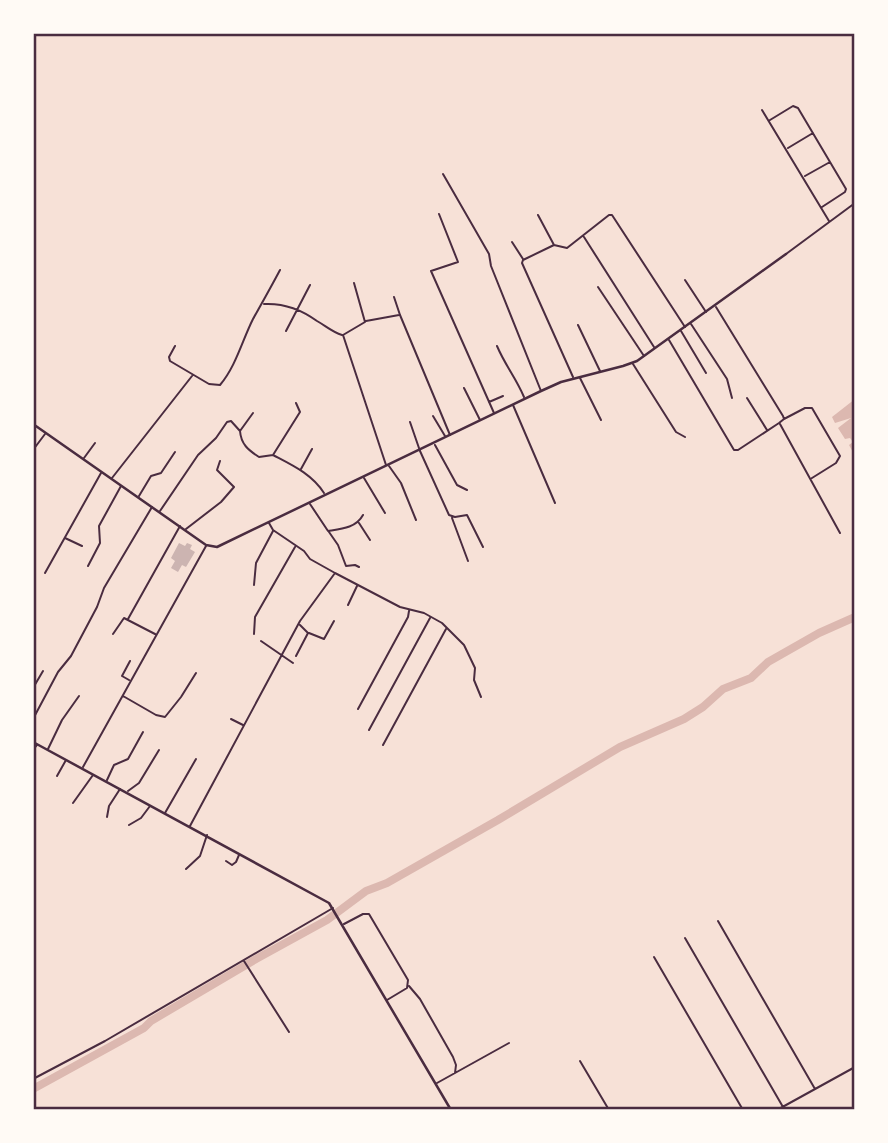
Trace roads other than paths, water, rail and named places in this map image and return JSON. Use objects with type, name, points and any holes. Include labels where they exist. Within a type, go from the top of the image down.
[{"type":"street","points":[[769,120],[796,106],[813,133],[846,190],[822,207]]},
{"type":"street","points":[[762,110],[830,221]]},
{"type":"street","points":[[787,148],[813,133]]},
{"type":"street","points":[[804,177],[830,162]]},
{"type":"street","points":[[443,174],[489,254],[491,266],[541,391]]},
{"type":"street","points":[[33,424],[206,545],[217,547],[541,391],[574,378],[632,363],[681,331],[855,203]]},
{"type":"street","points":[[439,214],[458,262],[432,271],[495,414]]},
{"type":"street","points":[[538,215],[554,245]]},
{"type":"street","points":[[523,260],[554,245],[568,248],[612,215],[685,327]]},
{"type":"street","points":[[583,236],[654,348]]},
{"type":"street","points":[[512,242],[523,260],[522,263],[574,378]]},
{"type":"street","points":[[175,346],[169,359],[209,384],[220,385],[228,376],[254,317],[280,270]]},
{"type":"street","points":[[685,280],[706,312]]},
{"type":"street","points":[[354,283],[365,321]]},
{"type":"street","points":[[286,331],[310,285]]},
{"type":"street","points":[[598,287],[644,356]]},
{"type":"street","points":[[394,297],[448,437]]},
{"type":"street","points":[[265,299],[269,304]]},
{"type":"street","points":[[263,304],[297,310],[343,335],[365,321],[400,315]]},
{"type":"street","points":[[715,305],[785,419]]},
{"type":"street","points":[[690,323],[727,379],[732,398]]},
{"type":"street","points":[[578,325],[600,372]]},
{"type":"street","points":[[681,331],[706,373]]},
{"type":"street","points":[[343,335],[387,466],[401,483],[415,520]]},
{"type":"street","points":[[668,339],[731,448],[738,450],[805,408],[815,409],[840,456],[836,463],[811,479]]},
{"type":"street","points":[[496,346],[525,399]]},
{"type":"street","points":[[632,363],[676,432],[685,438]]},
{"type":"street","points":[[112,478],[193,375]]},
{"type":"street","points":[[579,377],[601,420]]},
{"type":"street","points":[[464,388],[480,421]]},
{"type":"street","points":[[489,402],[503,396]]},
{"type":"street","points":[[747,398],[768,431]]},
{"type":"street","points":[[273,455],[300,412],[296,403]]},
{"type":"street","points":[[513,405],[555,503]]},
{"type":"street","points":[[240,431],[253,413]]},
{"type":"street","points":[[433,416],[448,437]]},
{"type":"street","points":[[160,511],[194,461],[216,438],[226,422],[231,421],[252,453],[259,457],[273,455],[300,470],[313,479],[326,495]]},
{"type":"street","points":[[410,422],[420,451],[452,517],[468,561]]},
{"type":"street","points":[[779,424],[840,533]]},
{"type":"street","points":[[33,450],[46,433]]},
{"type":"street","points":[[84,459],[95,443]]},
{"type":"street","points":[[434,444],[457,485],[467,491]]},
{"type":"street","points":[[300,470],[312,449]]},
{"type":"street","points":[[138,496],[151,476],[161,473],[175,452]]},
{"type":"street","points":[[186,530],[221,502],[234,487],[217,470],[219,461]]},
{"type":"street","points":[[44,573],[102,472]]},
{"type":"street","points":[[364,477],[384,513]]},
{"type":"street","points":[[88,566],[100,542],[99,526],[121,485]]},
{"type":"street","points":[[309,503],[338,545],[346,566],[359,567]]},
{"type":"street","points":[[33,719],[58,673],[71,656],[104,588],[152,506]]},
{"type":"street","points":[[328,531],[349,527],[358,522],[362,515]]},
{"type":"street","points":[[452,517],[467,515],[483,547]]},
{"type":"street","points":[[269,522],[273,530],[304,551],[310,559],[409,610],[431,617],[446,627],[464,645],[475,667],[474,680],[481,697]]},
{"type":"street","points":[[358,522],[370,540]]},
{"type":"street","points":[[128,620],[180,526]]},
{"type":"street","points":[[254,586],[256,563],[273,530]]},
{"type":"street","points":[[65,538],[82,546]]},
{"type":"street","points":[[83,768],[206,545]]},
{"type":"street","points":[[254,634],[255,617],[296,546]]},
{"type":"street","points":[[190,826],[299,624],[335,573]]},
{"type":"street","points":[[348,605],[358,585]]},
{"type":"street","points":[[358,709],[408,617],[409,610]]},
{"type":"street","points":[[369,730],[431,617]]},
{"type":"street","points":[[113,634],[122,620],[128,620],[156,635]]},
{"type":"street","points":[[299,624],[308,633],[324,639],[334,621]]},
{"type":"street","points":[[383,745],[446,627]]},
{"type":"street","points":[[296,656],[308,633]]},
{"type":"street","points":[[261,641],[284,654],[293,663]]},
{"type":"street","points":[[130,681],[122,676],[131,661]]},
{"type":"street","points":[[33,688],[43,671]]},
{"type":"street","points":[[122,695],[164,717],[196,673]]},
{"type":"street","points":[[48,749],[62,720],[79,696]]},
{"type":"street","points":[[231,719],[244,726]]},
{"type":"street","points":[[106,781],[114,765],[128,759],[143,732]]},
{"type":"street","points":[[33,750],[35,743],[48,749],[329,903],[451,1110]]},
{"type":"street","points":[[127,792],[139,783],[159,750]]},
{"type":"street","points":[[57,776],[66,759]]},
{"type":"street","points":[[165,813],[196,759]]},
{"type":"street","points":[[74,803],[93,774]]},
{"type":"street","points":[[107,817],[110,803],[121,789]]},
{"type":"street","points":[[129,825],[141,818],[150,805]]},
{"type":"street","points":[[186,869],[200,856],[207,835]]},
{"type":"street","points":[[226,862],[232,865],[240,853]]},
{"type":"street","points":[[33,1079],[334,909]]},
{"type":"street","points":[[343,925],[366,913],[371,915],[408,980],[408,985],[420,999],[453,1058],[455,1073]]},
{"type":"street","points":[[718,921],[815,1089]]},
{"type":"street","points":[[685,938],[783,1107]]},
{"type":"street","points":[[654,957],[743,1110]]},
{"type":"street","points":[[244,961],[289,1032]]},
{"type":"street","points":[[387,1000],[408,985]]},
{"type":"street","points":[[436,1084],[509,1043]]},
{"type":"street","points":[[580,1061],[609,1110]]},
{"type":"street","points":[[777,1110],[855,1067]]},
{"type":"waterway","points":[[33,1089],[144,1028],[151,1021],[256,959],[327,920],[366,891],[387,883],[620,747],[684,719],[723,689],[751,678],[768,662],[819,633],[855,617]]}]
